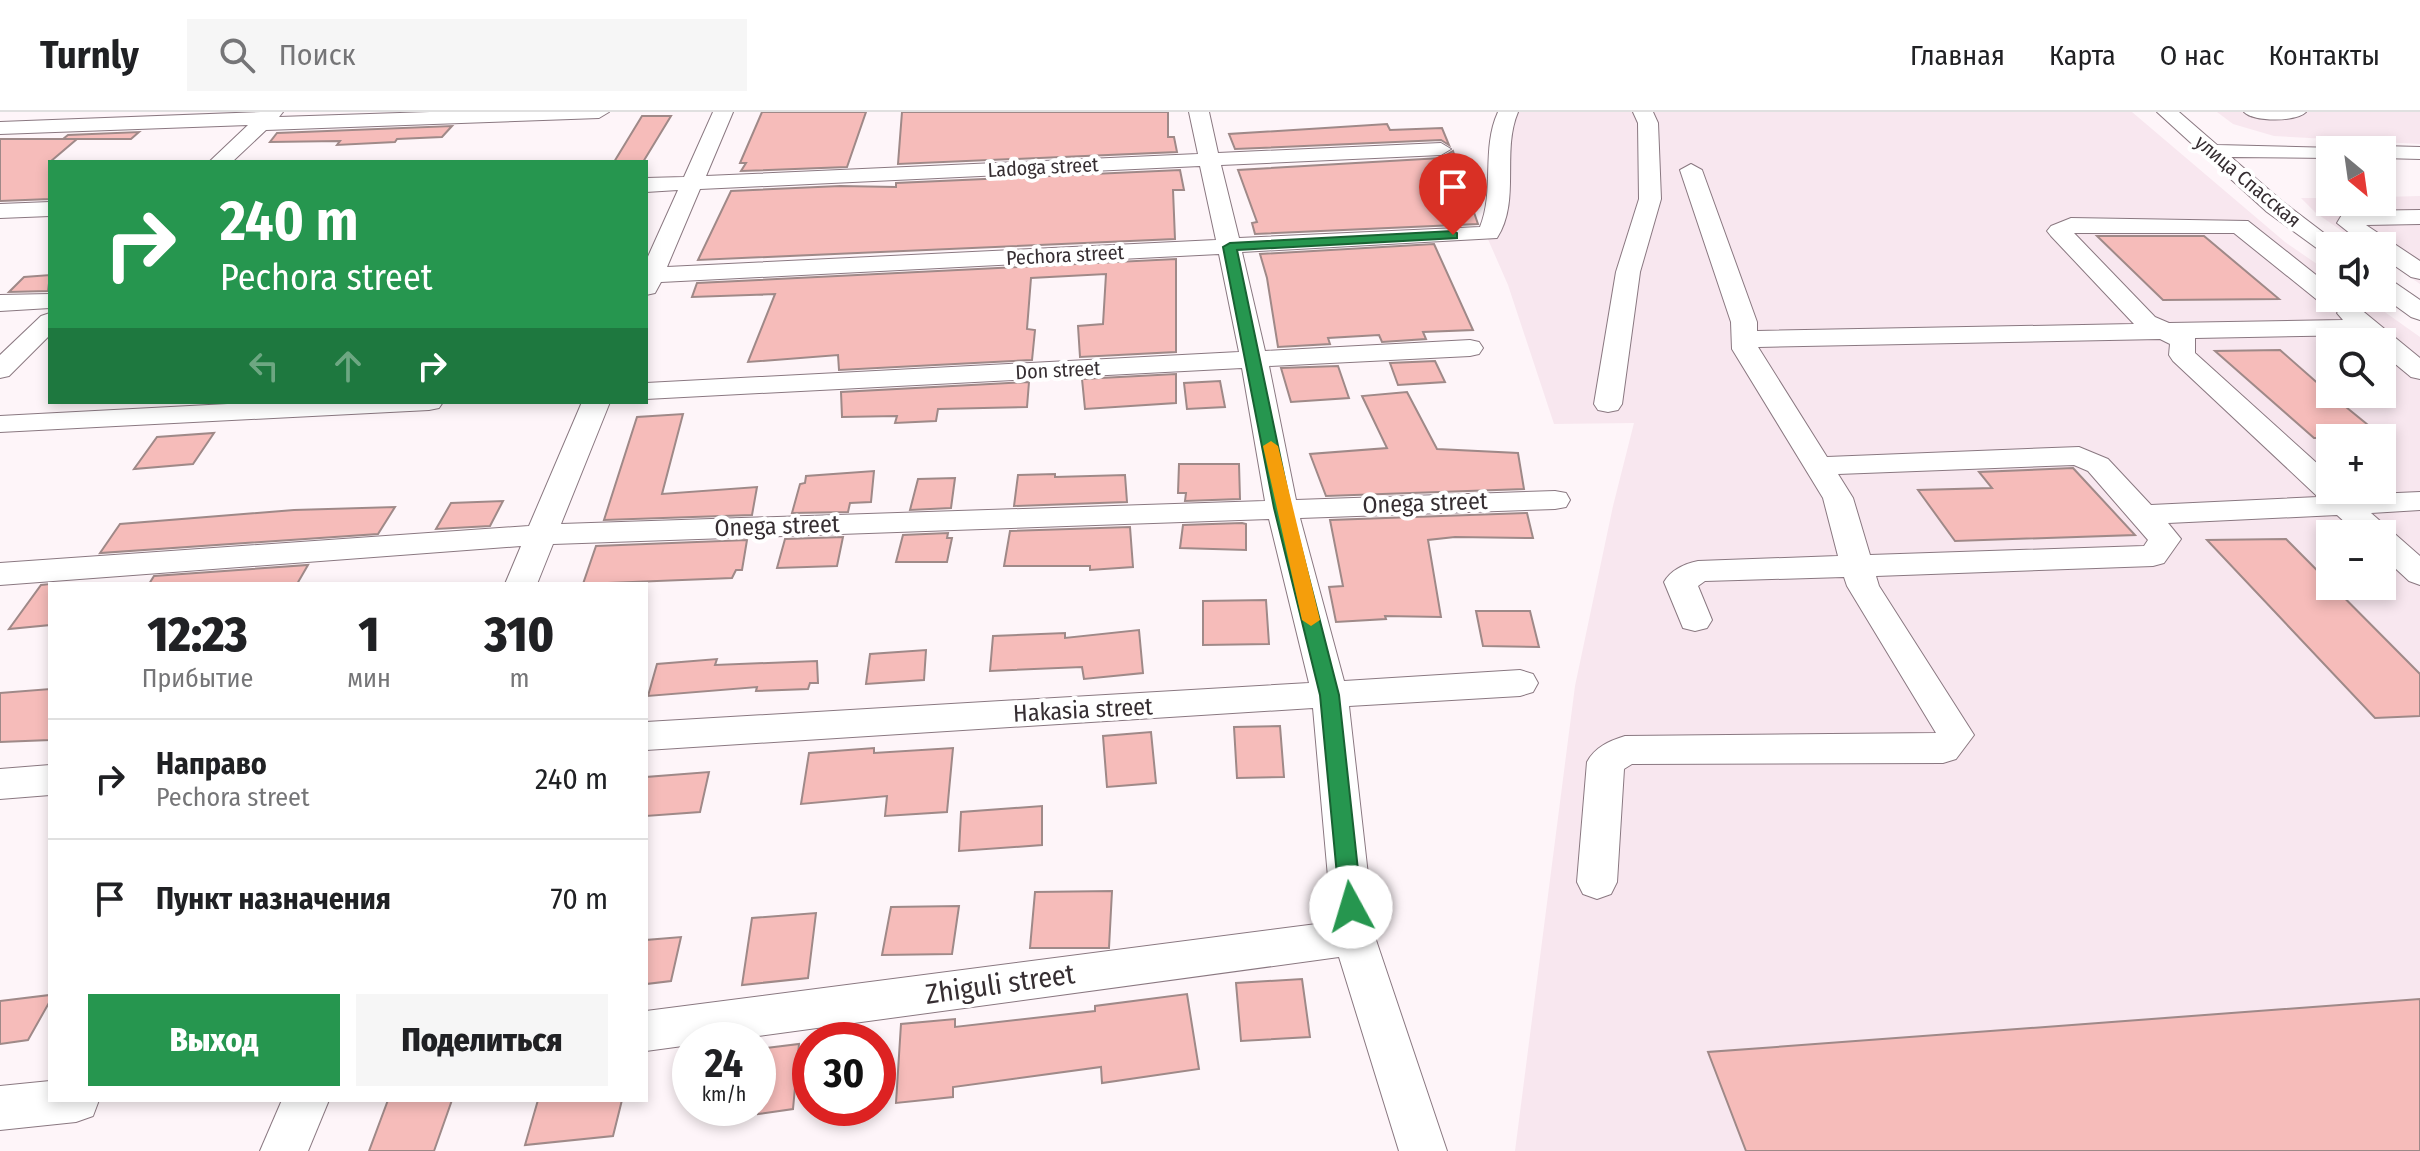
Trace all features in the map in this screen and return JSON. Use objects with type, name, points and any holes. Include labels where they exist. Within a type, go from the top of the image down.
[{"type":"street","points":[[0,128],[267,118],[599,112]]},
{"type":"street","points":[[648,279],[723,112]]},
{"type":"street","points":[[1199,112],[1254,360],[1282,508],[1330,695],[1354,937],[1423,1151]]},
{"type":"street","name":"Pechora street","points":[[648,279],[1485,233],[1491,231],[1499,176],[1499,126],[1508,112]]},
{"type":"street","points":[[1608,404],[1628,272],[1650,199],[1648,123],[1643,112]]},
{"type":"street","name":"улица Спасская","points":[[2167,112],[2275,207],[2316,237]]},
{"type":"street","points":[[2254,112],[2296,112]]},
{"type":"street","points":[[222,160],[267,118]]},
{"type":"street","name":"Ladoga street","points":[[648,185],[1441,149]]},
{"type":"street","points":[[2212,151],[2316,152]]},
{"type":"street","points":[[2396,152],[2420,153]]},
{"type":"street","points":[[1597,882],[1606,762],[1625,750],[1943,749],[1956,735],[1863,586],[1838,498],[1745,349],[1744,322],[1691,170]]},
{"type":"street","points":[[0,211],[48,209]]},
{"type":"street","points":[[2420,217],[2351,218],[2348,223],[2420,272]]},
{"type":"street","points":[[2316,287],[2240,226],[2071,225],[2059,231],[2146,322],[2183,340],[2182,355],[2316,478]]},
{"type":"street","points":[[2396,295],[2420,312]]},
{"type":"street","points":[[0,303],[48,301]]},
{"type":"street","points":[[2348,312],[2420,371]]},
{"type":"street","points":[[0,370],[48,323]]},
{"type":"street","points":[[1745,339],[2367,327]]},
{"type":"street","name":"Don street","points":[[648,391],[1470,348]]},
{"type":"street","points":[[0,424],[390,404]]},
{"type":"street","points":[[522,582],[595,404]]},
{"type":"street","points":[[1695,620],[1680,582],[1698,571],[2153,556],[2165,539],[2098,465],[2079,456],[1818,466]]},
{"type":"street","name":"Onega street","points":[[0,574],[541,535],[1555,500]]},
{"type":"street","points":[[2396,502],[2420,501]]},
{"type":"street","points":[[2143,515],[2344,504],[2361,520]]},
{"type":"street","points":[[2396,552],[2420,574]]},
{"type":"street","name":"Hakasia street","points":[[648,736],[1520,683]]},
{"type":"street","points":[[0,784],[48,780]]},
{"type":"street","name":"Zhiguli street","points":[[648,1031],[1354,937]]},
{"type":"street","points":[[0,1108],[57,1102]]},
{"type":"street","points":[[284,1151],[305,1102]]},
{"type":"shaded area","points":[[1505,112],[2132,112],[2285,242],[2316,263],[2316,312],[2385,312],[2420,337],[2420,1151],[1515,1151],[1575,686],[1634,423],[1554,424],[1508,285],[1487,237],[1487,171],[1497,125]]},
{"type":"shaded area","points":[[2217,112],[2420,112],[2420,144],[2396,143],[2396,136],[2274,136],[2233,124]]},
{"type":"shaded area","points":[[2420,196],[2420,284],[2396,268],[2396,232],[2344,232],[2320,216],[2396,216],[2396,197]]},
{"type":"shaded area","points":[[2301,198],[2316,198],[2316,213]]},
{"type":"building","points":[[762,112],[866,112],[847,167],[741,171],[746,163],[740,163]]},
{"type":"building","points":[[902,112],[1168,112],[1168,137],[1174,137],[1177,152],[898,164]]},
{"type":"building","points":[[642,116],[671,116],[644,160],[615,160]]},
{"type":"building","points":[[1387,124],[1390,130],[1442,128],[1449,145],[1441,140],[1235,149],[1229,134]]},
{"type":"building","points":[[452,126],[442,137],[397,139],[395,142],[337,145],[340,141],[270,142],[277,133]]},
{"type":"building","points":[[139,132],[131,139],[63,139],[68,135]]},
{"type":"building","points":[[0,139],[77,139],[52,160],[48,160],[48,199],[0,201]]},
{"type":"building","points":[[1453,151],[1478,224],[1255,234],[1252,223],[1257,222],[1238,170],[1441,158]]},
{"type":"building","points":[[1180,170],[1184,190],[1173,190],[1175,239],[698,260],[731,191],[896,187],[896,183]]},
{"type":"building","points":[[2097,236],[2204,236],[2279,299],[2163,300]]},
{"type":"building","points":[[1434,244],[1473,330],[1423,332],[1426,339],[1382,342],[1379,335],[1328,338],[1330,344],[1278,347],[1260,254]]},
{"type":"building","points":[[1176,259],[1176,352],[1080,357],[1078,326],[1103,324],[1106,274],[1031,278],[1027,329],[1035,330],[1032,360],[839,370],[838,355],[748,362],[775,294],[692,297],[697,283]]},
{"type":"building","points":[[48,275],[48,291],[9,292],[24,277]]},
{"type":"building","points":[[2280,350],[2316,382],[2316,408],[2347,408],[2367,424],[2316,424],[2314,438],[2215,351]]},
{"type":"building","points":[[1435,361],[1445,382],[1398,385],[1390,363]]},
{"type":"building","points":[[1338,366],[1349,398],[1291,402],[1281,368]]},
{"type":"building","points":[[1176,374],[1176,403],[1085,409],[1082,379]]},
{"type":"building","points":[[1220,381],[1225,407],[1187,409],[1184,383]]},
{"type":"building","points":[[1029,382],[1027,407],[938,409],[936,421],[895,423],[897,416],[842,417],[841,392]]},
{"type":"building","points":[[1407,392],[1437,449],[1518,453],[1524,489],[1326,496],[1310,454],[1387,448],[1362,396]]},
{"type":"building","points":[[683,414],[662,494],[757,487],[752,515],[604,520],[637,417]]},
{"type":"building","points":[[214,433],[193,464],[134,469],[157,437]]},
{"type":"building","points":[[1179,464],[1239,464],[1240,499],[1185,501],[1186,493],[1178,493]]},
{"type":"building","points":[[2073,468],[2135,535],[1955,541],[1918,490],[1992,488],[1979,472]]},
{"type":"building","points":[[874,471],[871,502],[850,503],[848,512],[792,513],[800,484],[805,483],[806,476]]},
{"type":"building","points":[[1055,474],[1055,477],[1125,475],[1127,502],[1014,506],[1018,475]]},
{"type":"building","points":[[955,478],[951,508],[910,510],[918,479]]},
{"type":"building","points":[[503,501],[490,526],[436,529],[451,503]]},
{"type":"building","points":[[395,507],[378,534],[100,553],[120,524],[294,510]]},
{"type":"building","points":[[1527,513],[1533,538],[1455,537],[1428,540],[1441,617],[1385,616],[1386,619],[1336,622],[1329,587],[1343,586],[1330,520]]},
{"type":"building","points":[[1246,524],[1246,550],[1180,548],[1183,525]]},
{"type":"building","points":[[1130,527],[1133,567],[1090,570],[1090,566],[1004,566],[1010,531]]},
{"type":"building","points":[[948,533],[947,538],[952,538],[947,562],[896,562],[903,535]]},
{"type":"building","points":[[843,537],[837,566],[777,568],[785,539]]},
{"type":"building","points":[[2286,539],[2316,569],[2316,600],[2347,600],[2420,674],[2420,716],[2375,718],[2207,540]]},
{"type":"building","points":[[747,540],[742,570],[736,570],[732,578],[584,582],[596,546]]},
{"type":"building","points":[[308,565],[298,582],[150,582],[154,576]]},
{"type":"building","points":[[48,584],[48,625],[9,629],[41,585]]},
{"type":"building","points":[[1266,600],[1269,644],[1203,645],[1203,601]]},
{"type":"building","points":[[1476,611],[1530,611],[1539,647],[1483,646]]},
{"type":"building","points":[[1139,630],[1143,673],[1084,679],[1082,667],[990,671],[993,636],[1065,633],[1065,638]]},
{"type":"building","points":[[926,650],[924,680],[866,684],[870,654]]},
{"type":"building","points":[[717,659],[715,665],[817,661],[818,683],[810,683],[808,689],[756,691],[757,687],[648,696],[657,664]]},
{"type":"building","points":[[48,689],[48,740],[0,742],[0,693]]},
{"type":"building","points":[[1280,726],[1284,777],[1237,778],[1234,727]]},
{"type":"building","points":[[1151,732],[1156,783],[1107,787],[1103,736]]},
{"type":"building","points":[[874,748],[874,753],[953,748],[947,812],[885,816],[887,796],[801,804],[809,753]]},
{"type":"building","points":[[709,772],[700,812],[648,816],[648,777]]},
{"type":"building","points":[[1042,806],[1042,845],[959,851],[961,812]]},
{"type":"building","points":[[1112,891],[1109,948],[1030,948],[1035,892]]},
{"type":"building","points":[[959,906],[952,954],[882,955],[891,907]]},
{"type":"building","points":[[816,913],[808,978],[742,985],[752,918]]},
{"type":"building","points":[[681,937],[671,981],[648,984],[648,940]]},
{"type":"building","points":[[1302,979],[1310,1037],[1241,1041],[1236,983]]},
{"type":"building","points":[[1187,994],[1199,1069],[1102,1083],[1101,1067],[953,1087],[953,1097],[896,1103],[901,1024],[955,1019],[955,1027],[1095,1011],[1095,1006]]},
{"type":"building","points":[[48,995],[48,1005],[28,1040],[0,1044],[0,1001]]},
{"type":"building","points":[[2420,999],[2420,1151],[1746,1151],[1708,1052]]},
{"type":"building","points":[[792,1045],[792,1109],[776,1111],[776,1047]]},
{"type":"building","points":[[387,1102],[451,1102],[434,1151],[369,1151]]},
{"type":"building","points":[[537,1102],[622,1102],[613,1136],[525,1145]]},
{"type":"slow traffic","points":[[1271,446],[1282,508],[1311,620]]},
{"type":"route","points":[[1351,907],[1330,695],[1282,508],[1230,247],[1453,235]]}]
